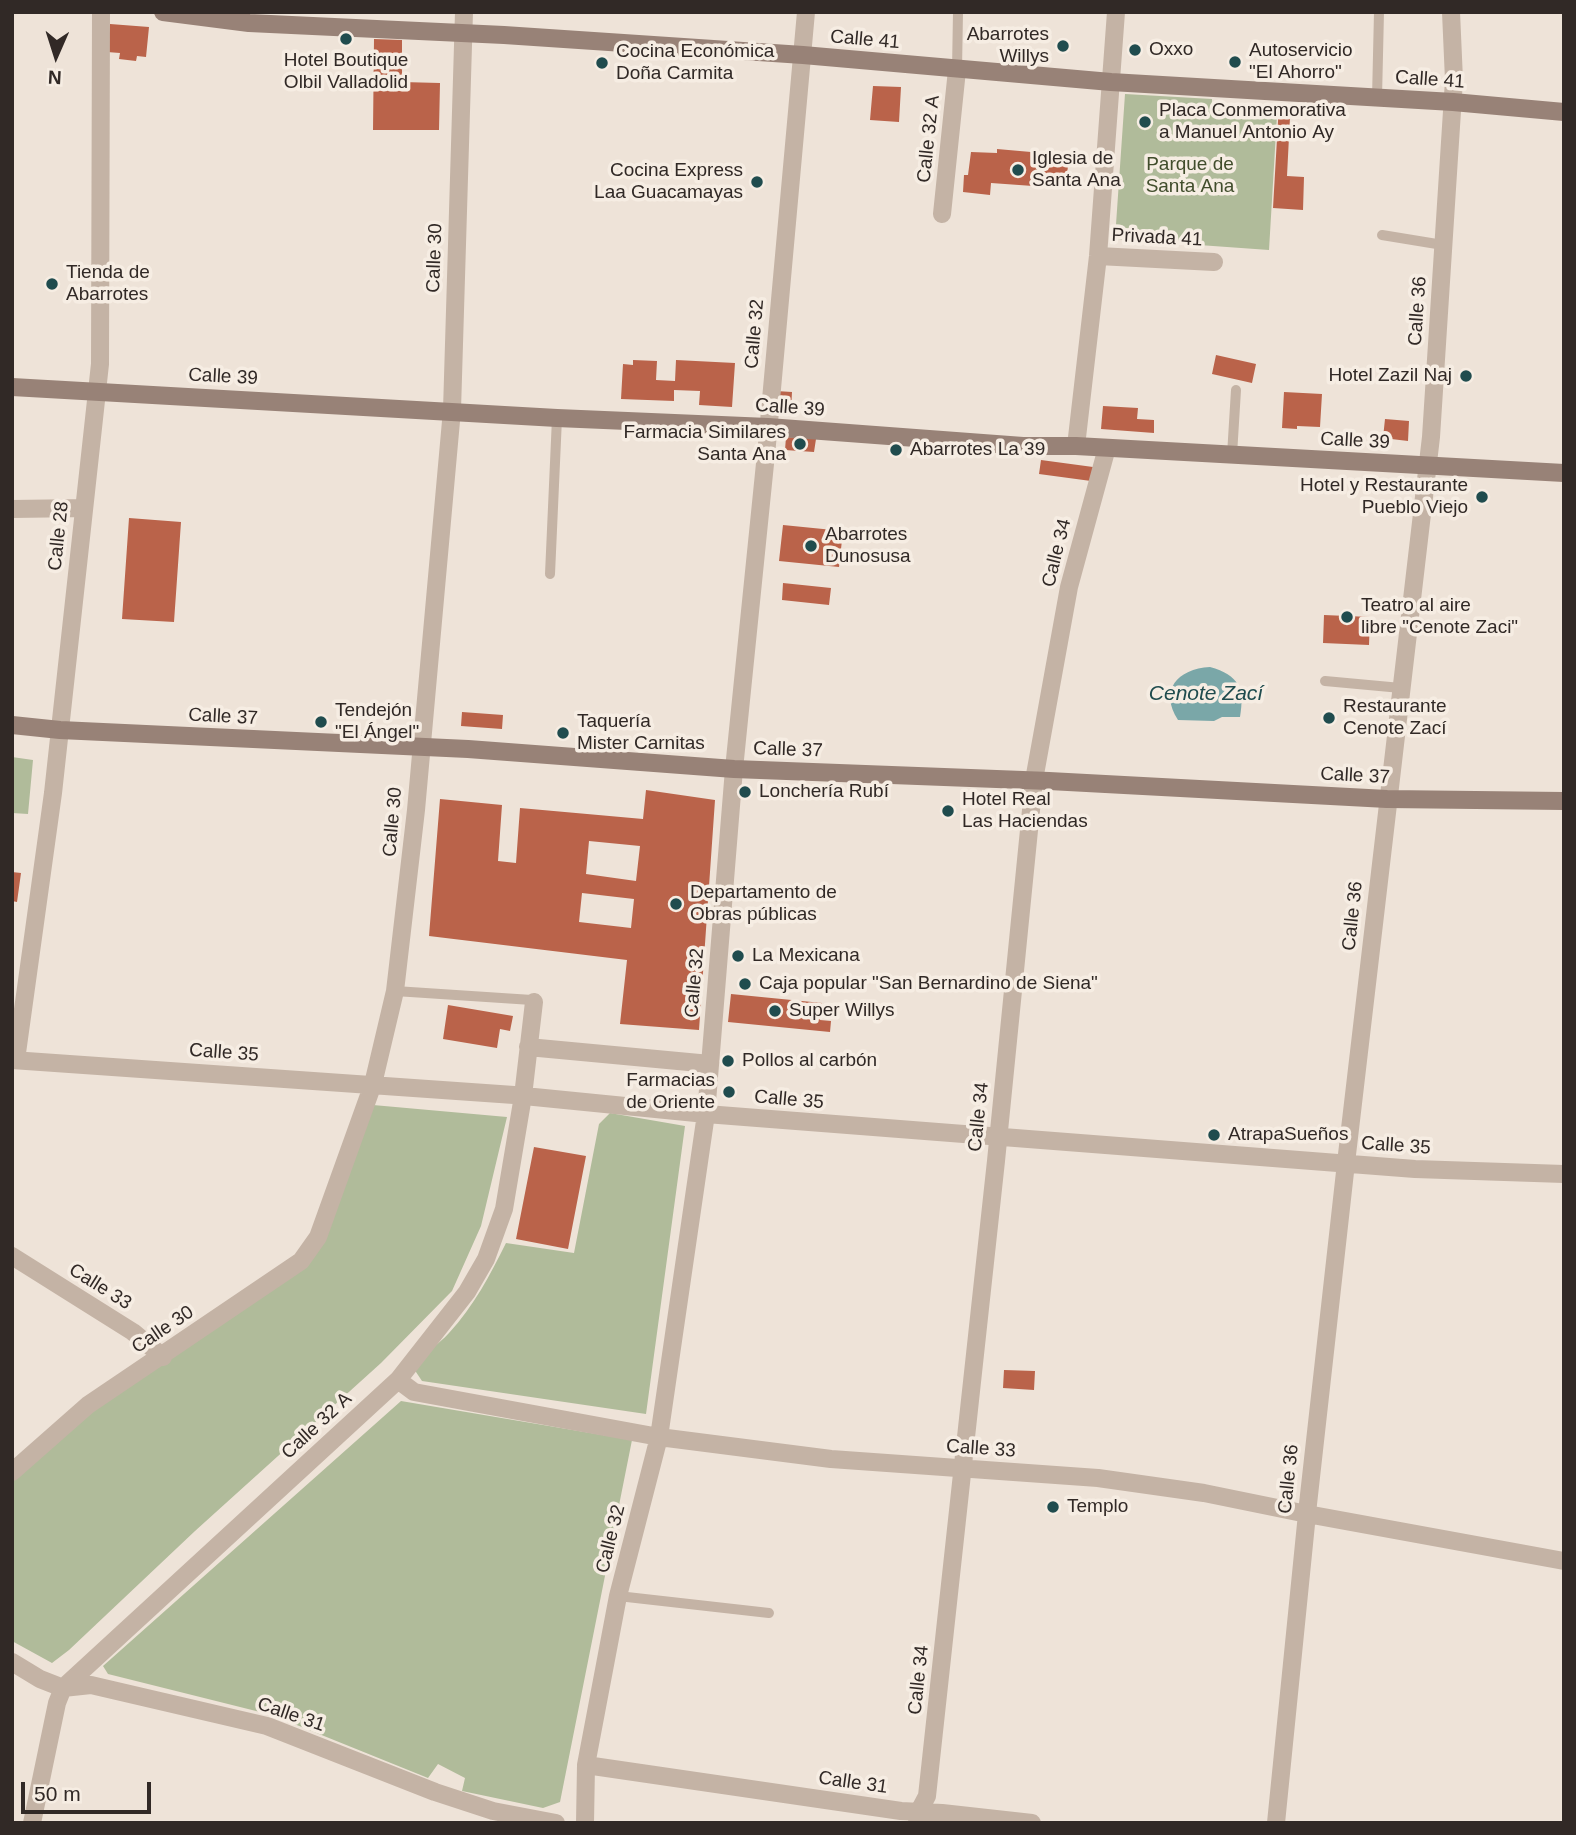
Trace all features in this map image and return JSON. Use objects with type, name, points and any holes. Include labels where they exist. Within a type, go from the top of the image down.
[{"type":"main road","name":"Calle 41","points":[[163,12],[249,23],[464,32],[803,55],[1111,82],[1453,102],[1564,112]]},
{"type":"main road","name":"Calle 39","points":[[12,387],[558,418],[768,427],[1023,446],[1076,446],[1564,473]]},
{"type":"main road","name":"Calle 37","points":[[12,725],[60,730],[421,747],[733,769],[1034,780],[1387,799],[1564,800]]},
{"type":"street","name":"Calle 28","points":[[14,1060],[60,730],[100,365],[101,12]]},
{"type":"street","name":"Calle 30","points":[[12,1472],[89,1405],[301,1261],[318,1237],[373,1084],[395,991],[410,867],[452,410],[464,12]]},
{"type":"street","name":"Calle 32","points":[[585,1823],[586,1765],[618,1596],[659,1437],[706,1114],[733,769],[806,12]]},
{"type":"street","points":[[1076,446],[1098,256],[1116,12]]},
{"type":"street","name":"Calle 36","points":[[1276,1823],[1346,1163],[1428,466],[1453,102],[1451,12]]},
{"type":"street","name":"Calle 32 A","points":[[942,214],[957,69]]},
{"type":"street","name":"Privada 41","points":[[1098,256],[1214,262]]},
{"type":"street","name":"Calle 34","points":[[926,1813],[1034,780],[1069,587],[1105,448]]},
{"type":"street","points":[[12,509],[83,508]]},
{"type":"street","name":"Calle 32 A","points":[[62,1688],[398,1380],[467,1292],[486,1259],[504,1209],[523,1096],[534,1002]]},
{"type":"street","points":[[528,1047],[710,1064]]},
{"type":"street","name":"Calle 35","points":[[14,1060],[373,1084],[998,1138],[1415,1169],[1564,1174]]},
{"type":"street","name":"Calle 33","points":[[12,1256],[133,1332],[163,1356]]},
{"type":"street","name":"Calle 33","points":[[398,1380],[414,1392],[659,1437],[831,1459],[1098,1478],[1204,1493],[1564,1561]]},
{"type":"street","name":"Calle 31","points":[[12,1662],[40,1679],[62,1688],[91,1685],[267,1726],[435,1793],[494,1811],[556,1823]]},
{"type":"street","points":[[32,1823],[62,1688]]},
{"type":"street","name":"Calle 31","points":[[586,1765],[926,1813],[1032,1823]]},
{"type":"lane","points":[[957,69],[958,12]]},
{"type":"lane","points":[[1377,98],[1379,12]]},
{"type":"lane","points":[[1382,235],[1443,245]]},
{"type":"lane","points":[[1232,455],[1236,390]]},
{"type":"lane","points":[[550,575],[558,418]]},
{"type":"lane","points":[[1325,681],[1401,688]]},
{"type":"lane","points":[[395,991],[534,1002]]},
{"type":"lane","points":[[618,1596],[769,1613]]},
{"type":"green space","name":"Parque de Santa Ana","points":[[1125,94],[1212,99],[1212,110],[1277,115],[1269,250],[1115,239]]},
{"type":"green space","points":[[12,757],[33,760],[28,814],[12,813]]},
{"type":"green space","points":[[373,1105],[507,1117],[481,1226],[452,1291],[381,1363],[195,1531],[69,1650],[52,1663],[12,1641],[12,1482],[101,1399],[303,1268],[326,1239]]},
{"type":"green space","points":[[610,1113],[685,1126],[646,1414],[422,1381],[414,1369],[466,1312],[506,1243],[574,1253],[599,1124]]},
{"type":"green space","points":[[401,1401],[632,1440],[560,1802],[543,1808],[462,1791],[465,1778],[438,1764],[428,1778],[272,1715],[108,1674],[103,1666]]},
{"type":"water","name":"Cenote Zací","points":[[1210,667],[1228,674],[1238,684],[1242,698],[1240,717],[1222,717],[1214,721],[1178,720],[1170,699],[1175,683],[1188,672]]},
{"type":"building","points":[[110,24],[149,27],[146,57],[137,56],[136,61],[119,59],[120,53],[107,52]]},
{"type":"building","points":[[374,39],[402,40],[402,82],[440,83],[439,130],[373,130]]},
{"type":"building","points":[[873,86],[901,87],[899,122],[870,120]]},
{"type":"building","points":[[1279,104],[1308,105],[1308,118],[1290,117],[1287,176],[1304,177],[1303,210],[1273,208]]},
{"type":"building","name":"Iglesia de Santa Ana","points":[[997,149],[1065,155],[1068,166],[1066,182],[1061,188],[991,183],[990,195],[963,192],[964,175],[968,175],[971,152],[997,153]]},
{"type":"building","points":[[1216,355],[1256,364],[1252,383],[1212,374]]},
{"type":"building","points":[[633,360],[657,361],[656,380],[675,381],[676,360],[735,363],[732,407],[699,405],[700,391],[674,390],[674,401],[621,399],[623,364],[633,365]]},
{"type":"building","points":[[776,391],[792,392],[791,411],[781,411],[775,404]]},
{"type":"building","points":[[1284,392],[1322,394],[1320,427],[1282,428]]},
{"type":"building","points":[[1103,406],[1138,408],[1137,419],[1154,420],[1154,433],[1101,429]]},
{"type":"building","points":[[1385,419],[1409,421],[1408,441],[1383,438]]},
{"type":"building","name":"Farmacia Similares Santa Ana","points":[[786,437],[816,439],[814,452],[785,450]]},
{"type":"building","points":[[1041,460],[1093,467],[1091,481],[1039,474]]},
{"type":"building","points":[[129,518],[181,522],[174,622],[122,619]]},
{"type":"building","name":"Abarrotes Dunosusa","points":[[783,525],[843,531],[839,567],[779,561]]},
{"type":"building","points":[[783,583],[831,588],[829,605],[782,600]]},
{"type":"building","points":[[1324,615],[1370,617],[1369,645],[1323,643]]},
{"type":"building","points":[[462,712],[503,715],[502,729],[461,726]]},
{"type":"building","points":[[646,790],[715,800],[699,1030],[620,1024],[627,960],[429,936],[440,799],[502,805],[498,861],[516,863],[520,808],[643,819]],"holes":[[[589,841],[640,846],[636,881],[586,874]],[[582,893],[634,899],[631,928],[579,922]]]},
{"type":"building","points":[[12,872],[21,873],[17,902],[12,901]]},
{"type":"building","name":"Super Willys","points":[[731,994],[822,1003],[820,1020],[831,1021],[830,1032],[728,1022]]},
{"type":"building","points":[[448,1005],[513,1016],[510,1031],[500,1029],[497,1048],[443,1039]]},
{"type":"building","points":[[534,1147],[586,1156],[568,1249],[516,1239]]},
{"type":"building","points":[[1004,1370],[1035,1371],[1034,1390],[1003,1388]]},
{"type":"place","name":"Hotel Boutique Olbil Valladolid","points":[[346,39]]},
{"type":"place","name":"Abarrotes Willys","points":[[1063,46]]},
{"type":"place","name":"Oxxo","points":[[1135,50]]},
{"type":"place","name":"Autoservicio \"El Ahorro\"","points":[[1235,62]]},
{"type":"place","name":"Cocina Económica Doña Carmita","points":[[602,63]]},
{"type":"place","name":"Placa Conmemorativa a Manuel Antonio Ay","points":[[1145,122]]},
{"type":"place","name":"Iglesia de Santa Ana","points":[[1018,170]]},
{"type":"place","name":"Cocina Express Laa Guacamayas","points":[[757,182]]},
{"type":"place","name":"Tienda de Abarrotes","points":[[52,284]]},
{"type":"place","name":"Hotel Zazil Naj","points":[[1466,376]]},
{"type":"place","name":"Farmacia Similares Santa Ana","points":[[800,444]]},
{"type":"place","name":"Abarrotes La 39","points":[[896,450]]},
{"type":"place","name":"Hotel y Restaurante Pueblo Viejo","points":[[1482,497]]},
{"type":"place","name":"Abarrotes Dunosusa","points":[[811,546]]},
{"type":"place","name":"Teatro al aire libre \"Cenote Zaci\"","points":[[1347,617]]},
{"type":"place","name":"Restaurante Cenote Zací","points":[[1329,718]]},
{"type":"place","name":"Tendejón \"El Ángel\"","points":[[321,722]]},
{"type":"place","name":"Taquería Mister Carnitas","points":[[563,733]]},
{"type":"place","name":"Lonchería Rubí","points":[[745,792]]},
{"type":"place","name":"Hotel Real Las Haciendas","points":[[948,811]]},
{"type":"place","name":"Departamento de Obras públicas","points":[[676,904]]},
{"type":"place","name":"La Mexicana","points":[[738,956]]},
{"type":"place","name":"Caja popular \"San Bernardino de Siena\"","points":[[745,984]]},
{"type":"place","name":"Super Willys","points":[[775,1011]]},
{"type":"place","name":"Pollos al carbón","points":[[728,1061]]},
{"type":"place","name":"Farmacias de Oriente","points":[[729,1092]]},
{"type":"place","name":"AtrapaSueños","points":[[1214,1135]]},
{"type":"place","name":"Templo","points":[[1053,1507]]}]
